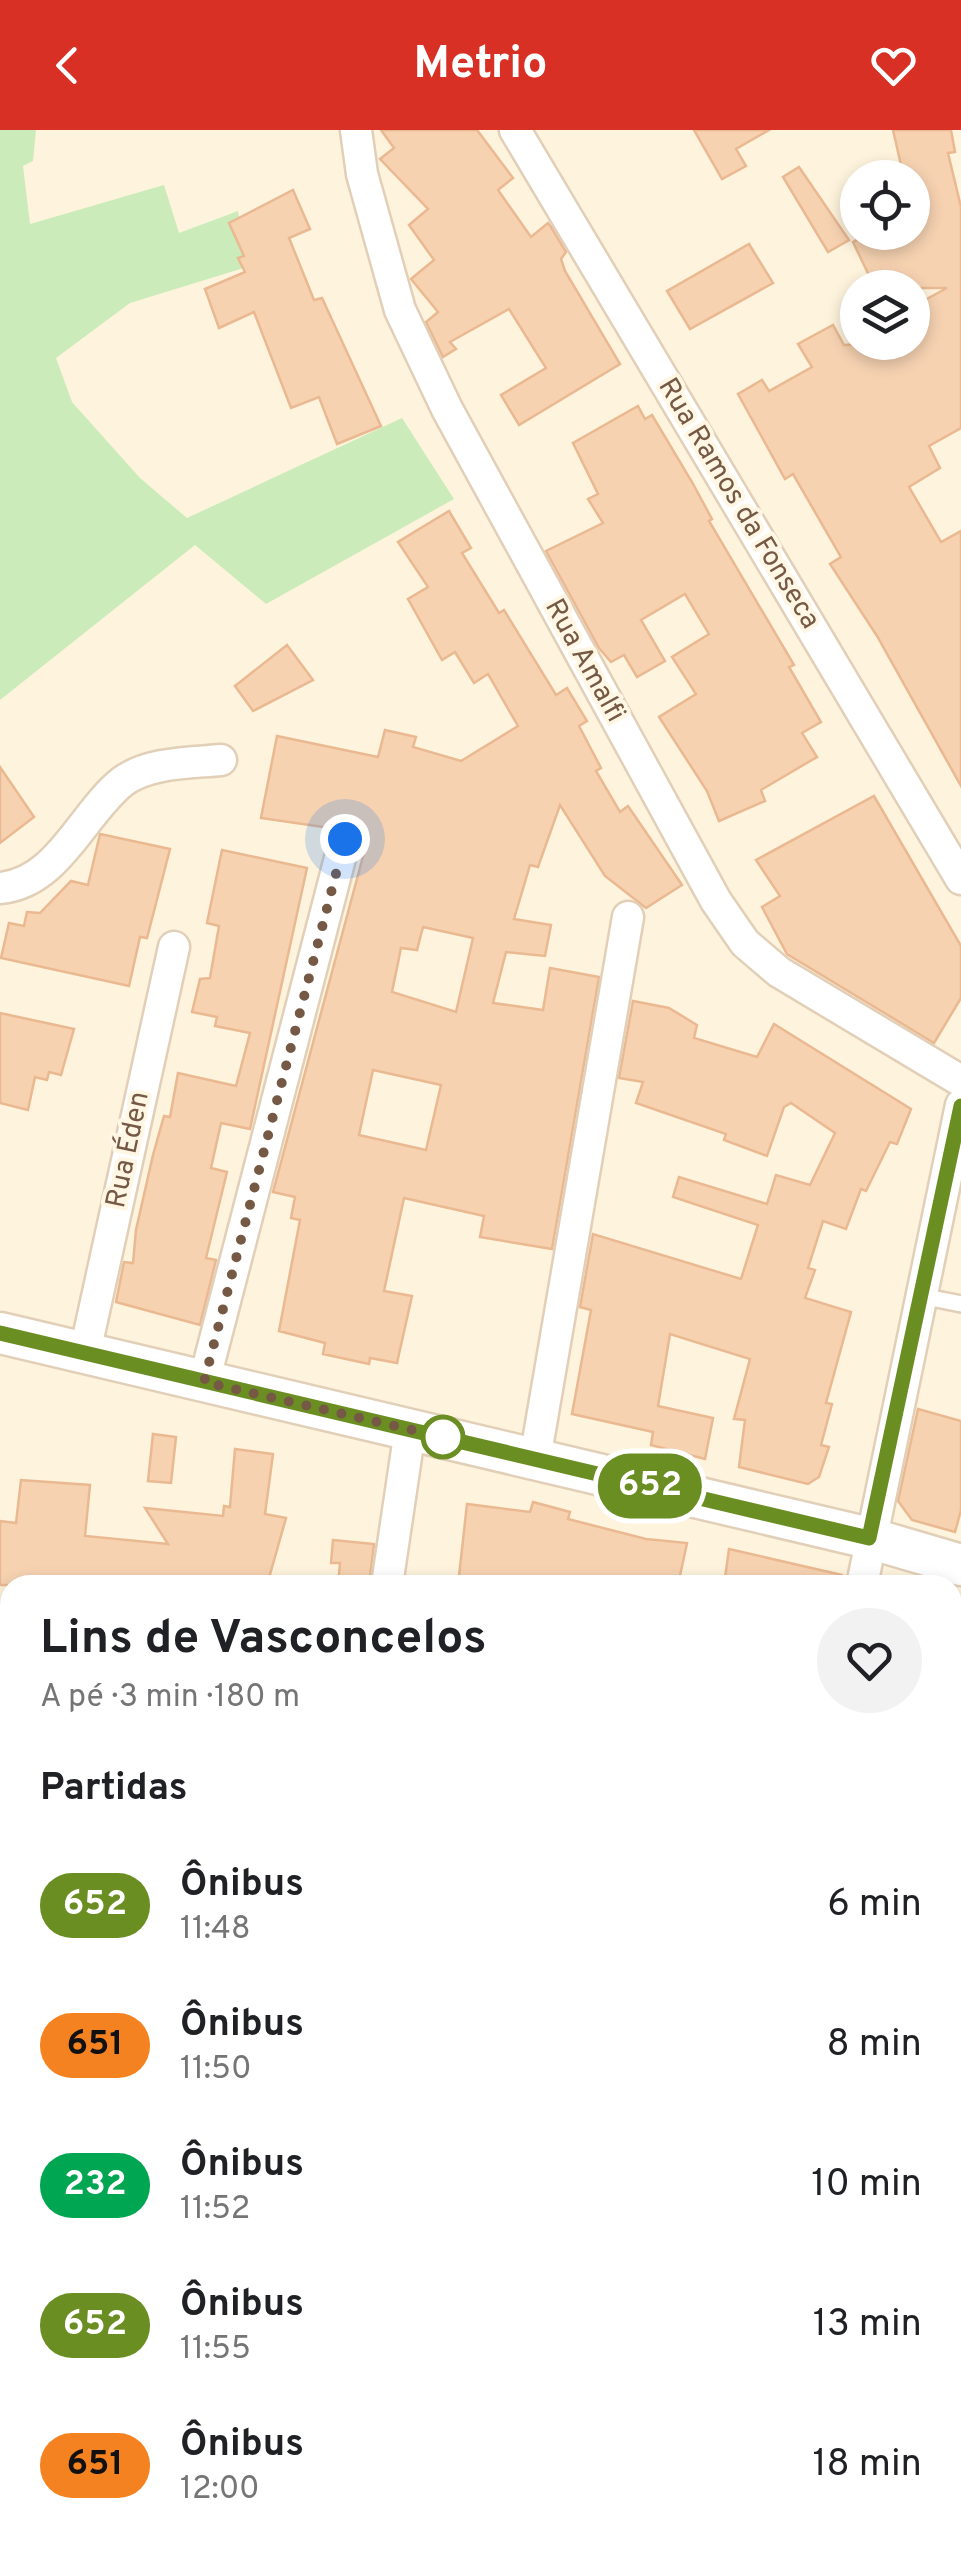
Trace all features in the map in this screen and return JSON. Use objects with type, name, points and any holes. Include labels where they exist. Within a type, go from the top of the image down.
[{"type":"street","name":"Rua Amalfi","points":[[356,130],[362,174],[400,310],[447,408],[716,901],[745,943],[778,972],[961,1080]]},
{"type":"street","name":"Rua Ramos da Fonseca","points":[[514,130],[961,878]]},
{"type":"street","points":[[0,888],[38,873],[124,780],[162,766],[221,760]]},
{"type":"street","points":[[204,1382],[345,839]]},
{"type":"street","points":[[535,1459],[628,917]]},
{"type":"street","name":"Rua Éden","points":[[86,1352],[174,947]]},
{"type":"street","points":[[863,1575],[961,1105]]},
{"type":"street","points":[[0,1332],[869,1538],[961,1565]]},
{"type":"street","points":[[388,1575],[410,1430]]},
{"type":"lane","points":[[920,1296],[961,1304]]},
{"type":"green space","points":[[0,130],[36,130],[33,161],[23,166],[30,224],[164,185],[179,233],[238,211],[247,267],[130,303],[56,358],[72,402],[140,478],[187,518],[402,418],[454,499],[266,604],[195,545],[0,700]]},
{"type":"building","points":[[381,130],[477,130],[513,178],[498,190],[531,237],[548,223],[551,227],[566,252],[561,259],[565,271],[620,364],[519,425],[501,395],[546,368],[509,309],[450,342],[456,349],[443,357],[426,322],[438,312],[411,279],[434,260],[409,225],[428,209],[380,159],[394,148]]},
{"type":"building","points":[[694,130],[769,130],[736,149],[746,166],[722,179]]},
{"type":"building","points":[[893,130],[951,130],[955,152],[948,153],[961,207],[961,428],[929,446],[940,468],[909,487],[941,542],[961,531],[961,786],[877,636],[830,564],[841,557],[793,474],[785,479],[738,394],[762,380],[769,391],[812,367],[798,344],[833,325],[840,338],[840,360],[930,360],[930,297],[947,288],[930,288],[930,270],[866,270],[857,250],[930,250],[930,160],[900,160]]},
{"type":"building","points":[[799,167],[840,227],[840,245],[828,252],[783,177]]},
{"type":"building","points":[[293,190],[310,229],[289,238],[314,300],[322,298],[381,426],[337,444],[319,397],[291,408],[254,312],[219,328],[205,289],[245,272],[238,258],[244,256],[229,223]]},
{"type":"building","points":[[749,244],[773,283],[690,329],[667,291]]},
{"type":"building","points":[[638,406],[645,419],[652,415],[692,482],[712,519],[709,521],[794,665],[789,667],[821,722],[802,733],[817,757],[761,790],[765,801],[719,821],[707,791],[659,717],[696,694],[672,657],[709,634],[685,594],[641,620],[665,661],[637,677],[624,655],[611,662],[599,648],[546,551],[603,523],[588,499],[598,494],[573,443]]},
{"type":"building","points":[[449,511],[471,548],[462,553],[499,613],[504,610],[556,695],[567,688],[587,721],[579,726],[601,768],[596,771],[620,812],[628,806],[682,885],[646,908],[605,876],[560,805],[538,867],[530,865],[514,919],[551,925],[545,956],[506,952],[493,1003],[543,1010],[550,968],[599,977],[552,1249],[480,1237],[484,1216],[404,1198],[384,1291],[412,1296],[397,1363],[370,1358],[369,1364],[323,1354],[325,1343],[279,1331],[300,1220],[291,1218],[295,1197],[273,1192],[369,834],[349,821],[330,828],[261,818],[277,736],[378,757],[385,730],[416,737],[413,747],[461,761],[518,726],[488,674],[474,683],[455,652],[442,660],[408,599],[428,587],[398,542]],"holes":[[[423,927],[473,938],[456,1012],[392,992],[401,948],[417,950]],[[373,1070],[441,1085],[426,1150],[359,1135]]]},
{"type":"building","points":[[287,645],[313,680],[253,711],[235,686]]},
{"type":"building","points":[[0,767],[34,817],[0,843]]},
{"type":"building","points":[[874,796],[961,946],[961,998],[934,1043],[787,954],[762,907],[780,896],[756,860]]},
{"type":"building","points":[[100,834],[170,849],[147,938],[140,937],[129,986],[1,958],[9,923],[24,926],[27,912],[40,913],[71,881],[88,885]]},
{"type":"building","points":[[222,850],[307,868],[250,1129],[221,1123],[211,1168],[227,1172],[206,1258],[216,1260],[200,1325],[116,1302],[124,1262],[133,1263],[136,1230],[153,1155],[164,1116],[170,1117],[178,1073],[236,1086],[250,1033],[215,1026],[217,1017],[192,1012],[200,979],[210,978],[219,926],[207,923]]},
{"type":"building","points":[[633,1001],[669,1008],[697,1025],[694,1038],[757,1057],[774,1024],[911,1109],[897,1144],[890,1142],[866,1191],[861,1189],[846,1229],[823,1221],[808,1268],[815,1270],[805,1298],[851,1312],[826,1403],[832,1404],[821,1445],[829,1447],[819,1477],[808,1484],[739,1467],[745,1420],[734,1419],[750,1359],[670,1334],[658,1406],[713,1418],[705,1459],[651,1445],[653,1432],[572,1414],[591,1310],[580,1307],[593,1234],[741,1279],[758,1225],[673,1197],[679,1177],[767,1204],[776,1175],[810,1185],[835,1133],[791,1103],[784,1107],[767,1156],[724,1140],[726,1134],[636,1103],[643,1082],[619,1078]]},
{"type":"building","points":[[0,1013],[74,1029],[61,1075],[49,1072],[47,1080],[35,1077],[28,1110],[0,1103]]},
{"type":"building","points":[[918,1409],[961,1421],[961,1510],[955,1532],[912,1520],[898,1501]]},
{"type":"building","points":[[153,1434],[176,1437],[171,1483],[148,1481]]},
{"type":"building","points":[[235,1449],[273,1454],[265,1514],[286,1518],[270,1575],[0,1575],[0,1521],[16,1523],[21,1480],[90,1485],[85,1536],[168,1544],[145,1508],[223,1516],[224,1506],[230,1507]]},
{"type":"building","points":[[533,1502],[570,1512],[568,1519],[646,1539],[687,1543],[680,1575],[459,1575],[467,1504],[530,1512]]},
{"type":"building","points":[[333,1540],[374,1544],[370,1575],[339,1575],[340,1563],[331,1563]]},
{"type":"building","points":[[729,1549],[842,1575],[725,1575]]},
{"type":"bus line","name":"652","points":[[0,1333],[869,1538],[961,1106]]},
{"type":"route","points":[[345,839],[204,1382],[443,1437]]}]
